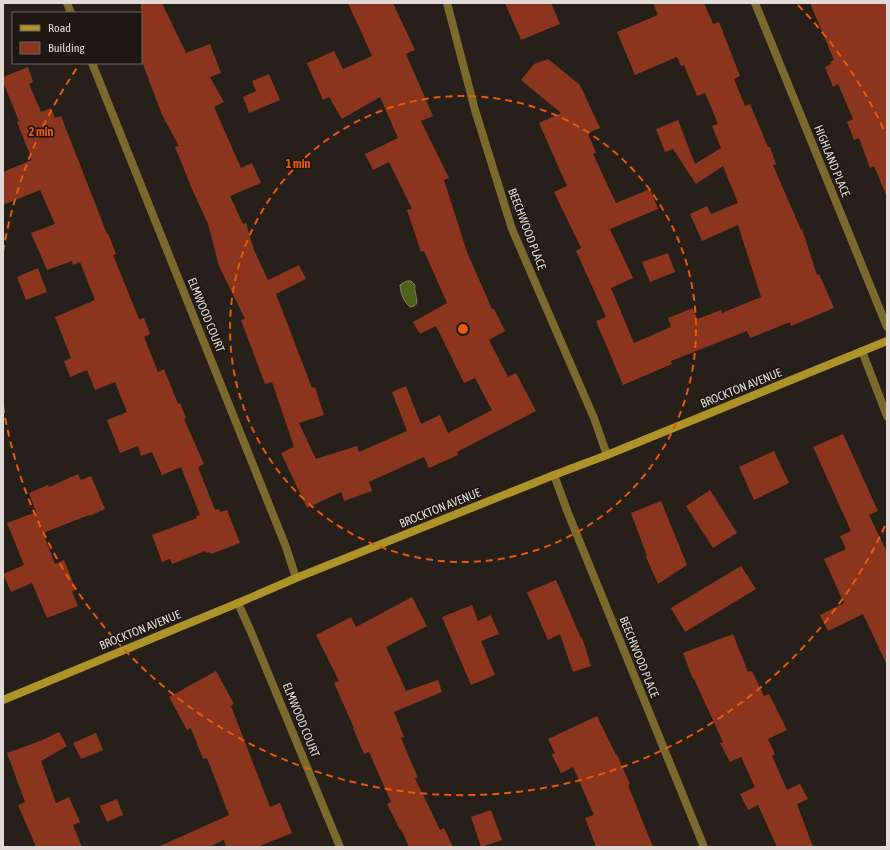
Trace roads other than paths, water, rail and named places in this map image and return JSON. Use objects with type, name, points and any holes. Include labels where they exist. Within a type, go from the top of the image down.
[{"type":"main road","name":"BROCKTON AVENUE","points":[[3,700],[296,578],[607,455],[887,341]]},
{"type":"street","name":"BEECHWOOD PLACE","points":[[447,3],[474,110],[512,230],[594,418],[607,455]]},
{"type":"street","name":"HIGHLAND PLACE","points":[[755,3],[887,327]]},
{"type":"street","name":"ELMWOOD COURT","points":[[92,64],[286,547],[296,578]]},
{"type":"street","points":[[862,351],[887,416]]},
{"type":"street","name":"BEECHWOOD PLACE","points":[[554,475],[568,513],[704,847]]},
{"type":"street","name":"ELMWOOD COURT","points":[[238,603],[340,847]]}]
